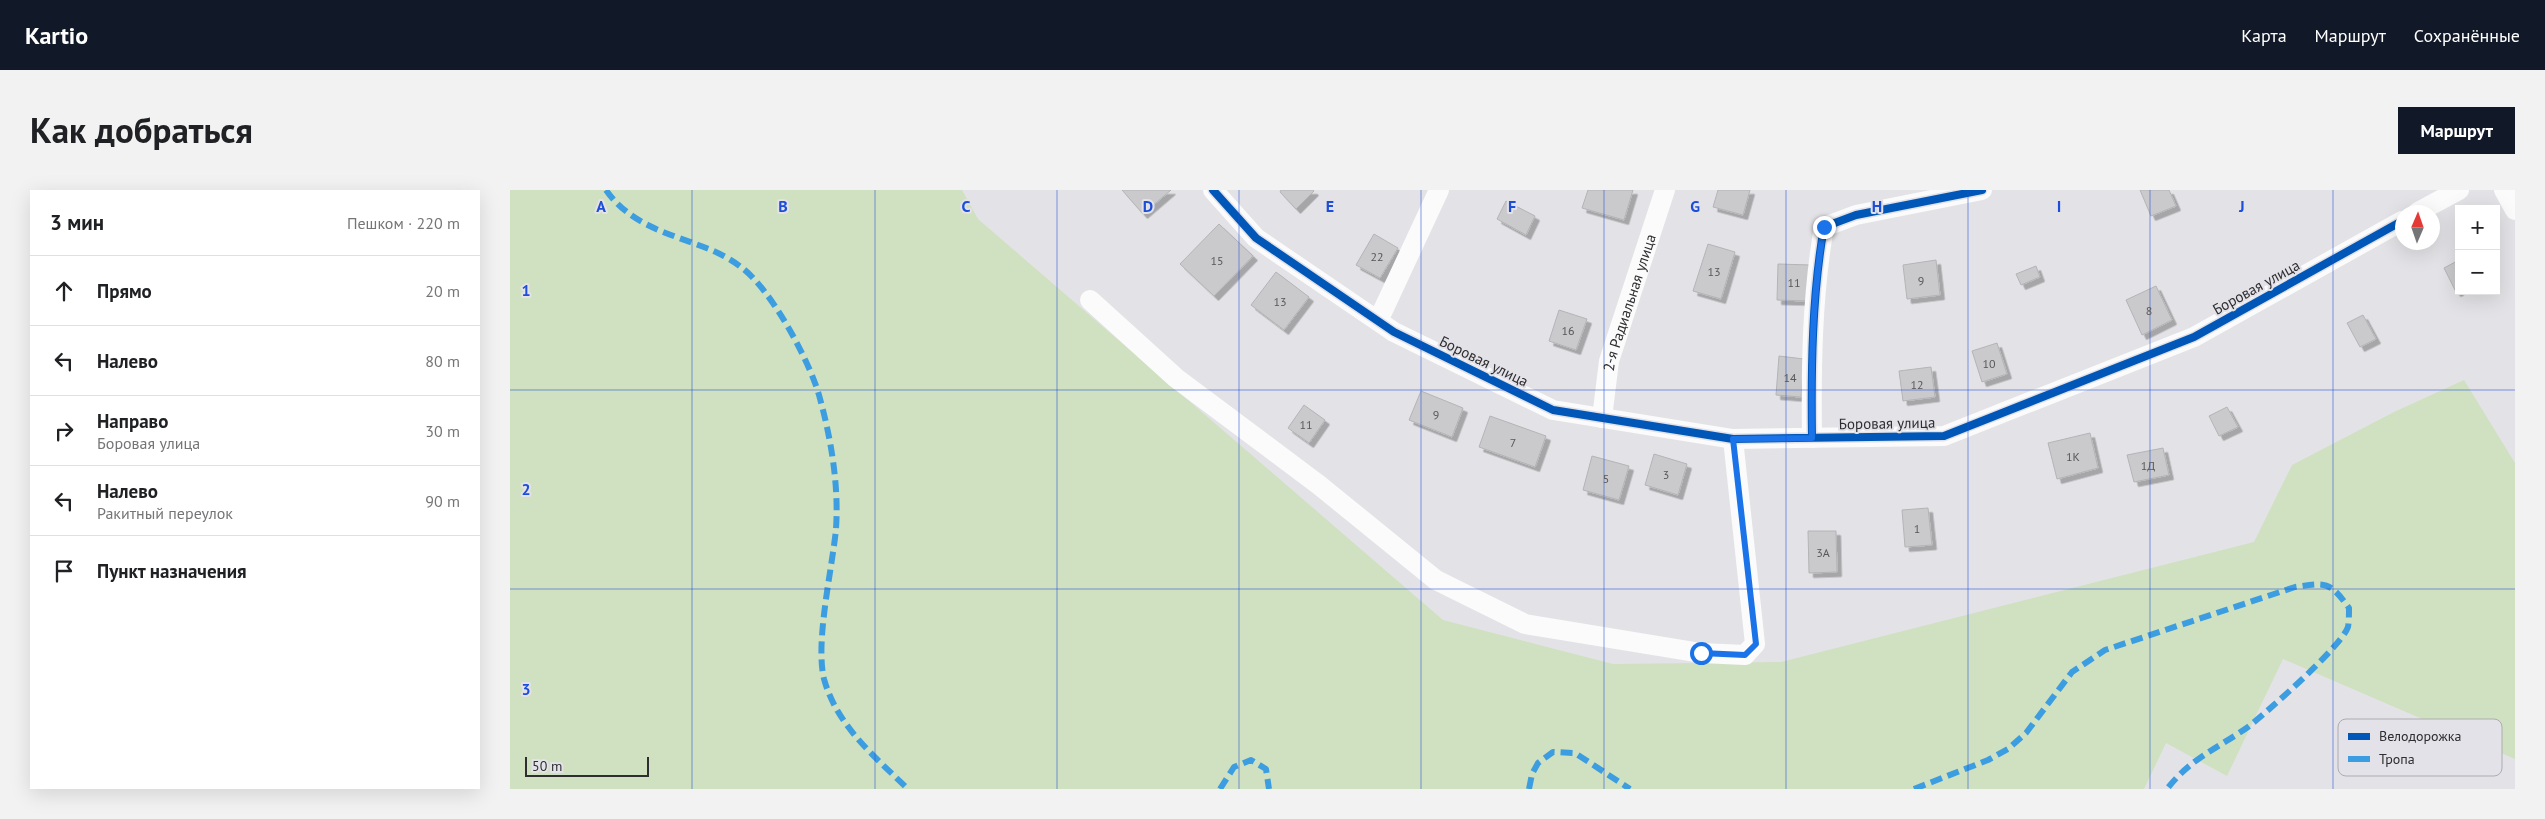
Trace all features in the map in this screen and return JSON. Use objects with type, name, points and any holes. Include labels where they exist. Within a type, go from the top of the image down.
[{"type":"street","name":"Боровая улица","points":[[1214,190],[1256,238],[1394,332],[1553,410],[1733,439],[1944,436],[2194,337],[2395,225]]},
{"type":"street","points":[[1378,321],[1439,190]]},
{"type":"street","name":"2-я Радиальная улица","points":[[1602,418],[1609,361],[1666,190]]},
{"type":"street","points":[[1812,438],[1818,260],[1824,227],[1856,215],[1982,190]]},
{"type":"street","points":[[2431,205],[2458,190]]},
{"type":"street","points":[[2504,190],[2515,210]]},
{"type":"street","points":[[1090,300],[1176,378],[1319,485],[1436,580],[1526,624],[1701,653],[1745,655],[1756,644],[1733,439]]},
{"type":"green space","points":[[510,190],[962,190],[978,219],[1443,620],[1613,664],[1781,662],[2254,542],[2292,465],[2394,412],[2464,380],[2515,463],[2515,759],[2502,753],[2502,719],[2422,719],[2283,659],[2227,776],[2166,743],[2144,789],[510,789]]},
{"type":"building","points":[[1122,190],[1171,190],[1143,214]]},
{"type":"building","points":[[1281,190],[1314,191],[1296,209],[1280,192]]},
{"type":"building","points":[[1588,190],[1633,190],[1624,220],[1582,208]]},
{"type":"building","points":[[1718,190],[1750,190],[1743,215],[1713,207]]},
{"type":"building","points":[[2140,190],[2169,190],[2176,206],[2151,216]]},
{"type":"building","points":[[1506,201],[1535,216],[1526,235],[1497,219]]},
{"type":"building","points":[[1219,224],[1253,256],[1214,296],[1180,264]]},
{"type":"building","points":[[1374,234],[1398,248],[1380,278],[1356,265]]},
{"type":"building","points":[[1708,244],[1735,252],[1721,299],[1693,291]]},
{"type":"building","points":[[1936,260],[1940,295],[1907,299],[1903,265]]},
{"type":"building","points":[[2455,262],[2455,290],[2444,268]]},
{"type":"building","points":[[1778,264],[1811,265],[1810,301],[1777,300]]},
{"type":"building","points":[[2036,266],[2040,277],[2021,285],[2016,274]]},
{"type":"building","points":[[1276,272],[1309,297],[1284,330],[1251,305]]},
{"type":"building","points":[[2156,286],[2172,320],[2142,335],[2126,300]]},
{"type":"building","points":[[1559,310],[1587,319],[1576,350],[1549,341]]},
{"type":"building","points":[[2363,315],[2376,339],[2360,347],[2347,323]]},
{"type":"building","points":[[1997,343],[2007,374],[1982,382],[1972,351]]},
{"type":"building","points":[[1779,356],[1804,359],[1801,397],[1776,395]]},
{"type":"building","points":[[1931,367],[1935,397],[1903,401],[1899,371]]},
{"type":"building","points":[[1421,391],[1463,408],[1452,437],[1409,420]]},
{"type":"building","points":[[1304,405],[1325,420],[1309,443],[1288,428]]},
{"type":"building","points":[[2227,407],[2238,427],[2219,436],[2209,416]]},
{"type":"building","points":[[1490,416],[1546,436],[1535,467],[1479,447]]},
{"type":"building","points":[[2090,433],[2098,468],[2057,479],[2048,443]]},
{"type":"building","points":[[2163,448],[2169,475],[2134,482],[2127,455]]},
{"type":"building","points":[[1654,454],[1687,464],[1678,495],[1645,485]]},
{"type":"building","points":[[1592,456],[1629,466],[1619,500],[1583,490]]},
{"type":"building","points":[[1928,508],[1932,545],[1905,547],[1902,510]]},
{"type":"building","points":[[1808,531],[1836,531],[1837,572],[1809,573]]},
{"type":"marked path","points":[[606,190],[616,202],[640,221],[713,251],[741,267],[753,277],[764,291],[788,326],[798,345],[819,395],[827,428],[835,479],[836,529],[823,626],[822,664],[824,679],[838,712],[858,740],[908,789]]},
{"type":"marked path","points":[[1914,789],[1988,760],[2008,749],[2026,733],[2072,672],[2105,650],[2295,587],[2321,585],[2327,586],[2337,593],[2349,608],[2349,620],[2348,627],[2332,649],[2271,708],[2248,727],[2195,761],[2167,789]]},
{"type":"marked path","points":[[1529,789],[1532,774],[1538,763],[1553,752],[1575,753],[1630,789]]},
{"type":"marked path","points":[[1220,789],[1234,767],[1251,760],[1266,769],[1269,789]]},
{"type":"cycle path","points":[[1213,190],[1256,238],[1394,332],[1553,410],[1733,439],[1944,436],[2194,337],[2395,225]]},
{"type":"cycle path","points":[[1812,438],[1813,332],[1817,279],[1824,227],[1856,215],[1982,190]]},
{"type":"route","points":[[1701,653],[1745,655],[1756,644],[1733,439],[1812,438],[1818,260],[1824,227]]}]
